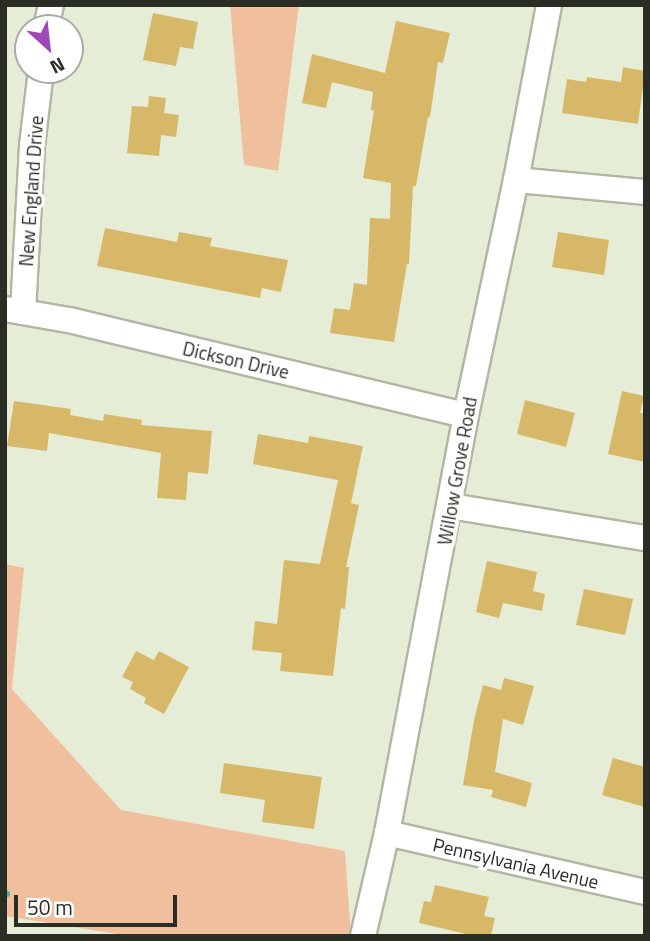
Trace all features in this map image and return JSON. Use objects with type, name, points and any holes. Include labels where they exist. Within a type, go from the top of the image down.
[{"type":"street","name":"Willow Grove Road","points":[[363,936],[387,834],[451,506],[466,415],[516,180],[549,5]]},
{"type":"street","name":"New England Drive","points":[[14,311],[39,84]]},
{"type":"street","points":[[516,180],[645,192]]},
{"type":"street","name":"Dickson Drive","points":[[14,311],[68,320],[466,415]]},
{"type":"street","points":[[451,506],[645,538]]},
{"type":"street","name":"Pennsylvania Avenue","points":[[387,834],[645,892]]},
{"type":"shaded area","points":[[230,5],[299,5],[278,171],[244,165]]},
{"type":"shaded area","points":[[5,564],[24,568],[12,689],[121,810],[345,851],[351,936],[130,936],[5,916]]},
{"type":"building","points":[[153,13],[198,22],[193,49],[180,47],[176,66],[143,60]]},
{"type":"building","points":[[396,21],[450,33],[443,63],[438,62],[430,117],[416,186],[413,186],[409,264],[394,342],[330,333],[334,308],[350,310],[354,283],[367,285],[370,218],[390,219],[391,183],[363,178],[374,111],[371,110],[373,92],[332,82],[326,108],[302,103],[312,54],[385,73]]},
{"type":"building","points":[[623,67],[645,71],[638,124],[562,113],[567,79],[586,82],[587,77],[621,82]]},
{"type":"building","points":[[149,96],[166,98],[164,113],[179,115],[176,137],[161,135],[159,156],[127,153],[132,106],[148,107]]},
{"type":"building","points":[[105,228],[177,242],[179,232],[212,238],[210,246],[288,260],[281,292],[262,288],[260,298],[97,266]]},
{"type":"building","points":[[558,232],[609,240],[604,275],[552,267]]},
{"type":"building","points":[[622,391],[644,396],[640,413],[645,413],[645,462],[608,454]]},
{"type":"building","points":[[525,400],[575,413],[566,447],[517,434]]},
{"type":"building","points":[[14,401],[71,409],[70,415],[103,421],[104,414],[142,420],[141,425],[212,431],[208,474],[188,472],[186,500],[157,498],[161,453],[49,433],[47,451],[7,446]]},
{"type":"building","points":[[258,434],[308,443],[309,436],[363,446],[351,503],[359,505],[346,567],[349,567],[345,609],[341,608],[333,676],[280,671],[282,653],[252,650],[255,621],[277,624],[284,560],[320,564],[338,480],[253,464]]},
{"type":"building","points":[[487,561],[537,572],[533,591],[545,594],[542,611],[503,603],[499,618],[476,612]]},
{"type":"building","points":[[584,589],[633,599],[625,635],[576,625]]},
{"type":"building","points":[[136,651],[154,660],[159,651],[189,667],[164,714],[144,703],[146,698],[130,689],[133,682],[122,677]]},
{"type":"building","points":[[504,678],[534,686],[523,725],[503,719],[495,772],[532,783],[526,807],[491,797],[493,790],[463,785],[483,685],[501,690]]},
{"type":"building","points":[[613,758],[645,767],[645,807],[602,795]]},
{"type":"building","points":[[224,763],[322,777],[314,829],[262,822],[265,800],[220,793]]},
{"type":"building","points":[[435,885],[489,897],[484,916],[495,918],[491,936],[475,936],[419,923],[424,901],[431,902]]}]
